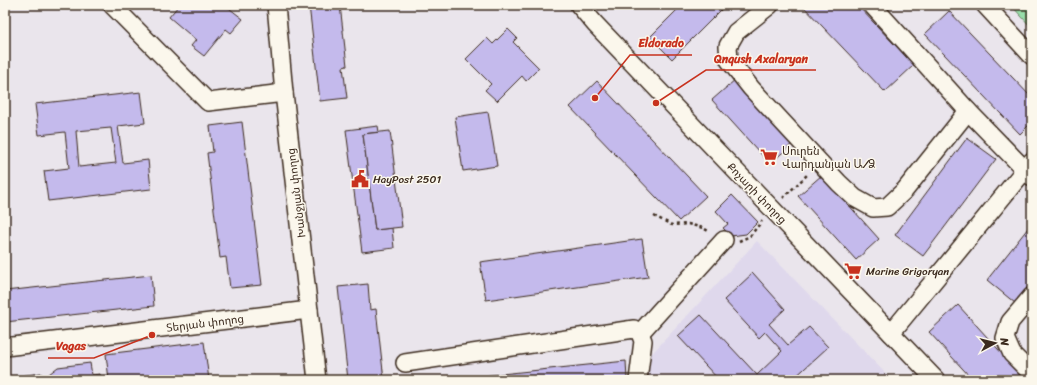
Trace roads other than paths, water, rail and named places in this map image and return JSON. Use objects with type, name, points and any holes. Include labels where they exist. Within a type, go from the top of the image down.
[{"type":"street","points":[[112,5],[208,102],[284,93]]},
{"type":"street","name":"Խանջյան փողոց","points":[[276,5],[284,93],[317,380]]},
{"type":"street","name":"Քոչարի փողոց","points":[[579,5],[936,380]]},
{"type":"street","points":[[770,5],[736,32],[728,46],[729,60],[750,88],[855,198],[873,208],[887,207],[905,190],[968,111]]},
{"type":"street","points":[[872,5],[968,111],[1029,169],[891,332]]},
{"type":"street","points":[[985,5],[1032,56]]},
{"type":"street","points":[[640,333],[724,240]]},
{"type":"street","points":[[1032,296],[1010,322],[1005,338],[1012,354],[1032,374]]},
{"type":"street","name":"Տերյան փողոց","points":[[5,347],[310,310]]},
{"type":"street","points":[[405,363],[634,329],[640,333],[643,341],[638,380]]},
{"type":"place","name":"Eldorado","points":[[595,98]]},
{"type":"place","name":"Qnqush Axalaryan","points":[[656,103]]},
{"type":"place","name":"Սուրեն Վարդանյան Ա/Ձ","points":[[769,157]]},
{"type":"place","name":"HayPost 2501","points":[[360,179]]},
{"type":"place","name":"Marine Grigoryan","points":[[853,271]]},
{"type":"place","name":"Vagas","points":[[152,335]]}]
